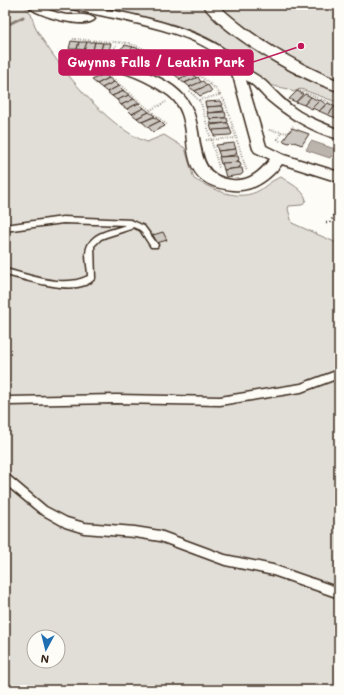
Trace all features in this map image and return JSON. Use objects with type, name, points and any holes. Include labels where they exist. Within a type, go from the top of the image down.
[{"type":"street","points":[[32,5],[44,13],[57,16],[140,22]]},
{"type":"street","points":[[68,5],[168,28],[205,43],[224,55],[236,68],[261,84],[278,102],[296,115],[339,135]]},
{"type":"street","points":[[210,5],[238,31],[272,55],[290,65],[339,86]]},
{"type":"street","points":[[78,61],[120,66],[151,79],[177,96],[187,110],[198,166],[202,173],[212,180],[233,185],[252,184],[267,174],[279,158]]},
{"type":"street","points":[[236,68],[260,149],[279,158],[339,177]]},
{"type":"lane","points":[[5,228],[64,220],[131,223],[142,228],[154,245]]},
{"type":"lane","points":[[5,272],[60,284],[86,281],[91,278],[92,272],[90,251],[93,241],[97,237],[129,227],[131,223]]},
{"type":"lane","points":[[5,400],[9,402],[102,400],[220,401],[301,388],[339,374]]},
{"type":"lane","points":[[5,478],[43,510],[65,522],[84,528],[135,532],[160,536],[225,560],[246,566],[273,570],[339,593]]},
{"type":"path","points":[[111,54],[117,43]]},
{"type":"path","points":[[108,74],[167,125]]},
{"type":"path","points":[[298,90],[339,106]]},
{"type":"path","points":[[199,100],[219,95]]},
{"type":"path","points":[[150,110],[169,100]]},
{"type":"path","points":[[254,130],[288,134]]},
{"type":"path","points":[[281,132],[278,139],[281,142]]},
{"type":"path","points":[[206,140],[236,138]]},
{"type":"path","points":[[326,223],[330,223],[339,207]]},
{"type":"shaded area","points":[[5,5],[23,5],[31,14],[36,29],[45,44],[70,77],[84,94],[116,124],[132,135],[147,142],[164,135],[185,148],[194,179],[209,187],[226,193],[234,195],[252,194],[281,177],[299,189],[305,196],[306,200],[302,205],[289,206],[288,209],[292,223],[339,244],[339,690],[5,690]]},
{"type":"shaded area","points":[[86,5],[206,5],[339,90],[339,103],[301,89],[293,92],[273,86],[249,70],[215,42],[190,30],[161,21]]},
{"type":"shaded area","points":[[214,5],[339,5],[339,84],[279,56]]},
{"type":"shaded area","points":[[311,141],[335,149],[334,151],[339,153],[339,159],[331,156],[330,158],[306,150]]},
{"type":"building","points":[[71,41],[79,42],[77,49],[69,49]]},
{"type":"building","points":[[79,42],[87,42],[85,50],[77,49]]},
{"type":"building","points":[[87,42],[95,42],[93,51],[84,50]]},
{"type":"building","points":[[95,42],[103,43],[101,50],[93,50]]},
{"type":"building","points":[[103,43],[111,43],[109,51],[101,50]]},
{"type":"building","points":[[125,45],[133,47],[125,55],[117,52]]},
{"type":"building","points":[[133,47],[140,49],[132,57],[125,55]]},
{"type":"building","points":[[140,49],[148,52],[140,60],[132,57]]},
{"type":"building","points":[[182,66],[187,70],[175,75],[170,71]]},
{"type":"building","points":[[187,70],[191,74],[180,79],[175,75]]},
{"type":"building","points":[[193,73],[196,78],[184,83],[179,79]]},
{"type":"building","points":[[104,74],[109,78],[97,84],[92,80]]},
{"type":"building","points":[[198,77],[201,82],[190,87],[185,83]]},
{"type":"building","points":[[109,78],[114,82],[102,88],[97,84]]},
{"type":"building","points":[[203,81],[207,86],[195,91],[189,87]]},
{"type":"building","points":[[114,82],[119,86],[107,92],[102,88]]},
{"type":"building","points":[[208,85],[212,91],[200,96],[195,91]]},
{"type":"building","points":[[119,86],[124,91],[112,96],[107,92]]},
{"type":"building","points":[[124,91],[129,95],[117,100],[112,96]]},
{"type":"building","points":[[297,91],[303,94],[296,102],[289,99]]},
{"type":"building","points":[[305,94],[311,97],[304,105],[296,102]]},
{"type":"building","points":[[129,95],[134,99],[121,105],[117,100]]},
{"type":"building","points":[[311,97],[319,101],[312,109],[304,105]]},
{"type":"building","points":[[134,99],[139,103],[127,109],[121,105]]},
{"type":"building","points":[[320,100],[326,104],[319,111],[312,108]]},
{"type":"building","points":[[221,101],[223,105],[221,106],[206,107],[205,102]]},
{"type":"building","points":[[139,103],[144,108],[132,114],[127,109]]},
{"type":"building","points":[[328,103],[335,107],[328,115],[319,111]]},
{"type":"building","points":[[221,106],[223,107],[224,111],[208,113],[206,107]]},
{"type":"building","points":[[335,106],[339,107],[339,114],[336,118],[328,115]]},
{"type":"building","points":[[144,108],[149,112],[137,118],[132,114]]},
{"type":"building","points":[[149,112],[155,116],[142,122],[137,118]]},
{"type":"building","points":[[225,112],[226,116],[224,118],[210,119],[207,113]]},
{"type":"building","points":[[154,117],[160,121],[148,127],[142,122]]},
{"type":"building","points":[[227,118],[228,122],[226,123],[211,124],[210,119]]},
{"type":"building","points":[[160,121],[165,126],[153,132],[148,127]]},
{"type":"building","points":[[228,123],[230,128],[228,129],[212,131],[210,125]]},
{"type":"building","points":[[292,128],[309,134],[302,145],[291,141],[289,143],[283,141]]},
{"type":"building","points":[[230,129],[232,134],[230,135],[214,136],[213,130]]},
{"type":"building","points":[[234,143],[236,149],[218,151],[216,145]]},
{"type":"building","points":[[236,149],[237,154],[235,155],[220,157],[218,151]]},
{"type":"building","points":[[238,156],[239,160],[237,161],[240,162],[221,164],[219,157]]},
{"type":"building","points":[[240,162],[241,166],[239,168],[224,170],[222,163]]},
{"type":"building","points":[[242,168],[243,173],[241,175],[226,177],[224,170]]},
{"type":"building","points":[[163,232],[167,240],[157,243],[153,235]]},
{"type":"waterway","points":[[5,26],[23,17]]},
{"type":"place","name":"Gwynns Falls / Leakin Park","points":[[301,46]]}]
